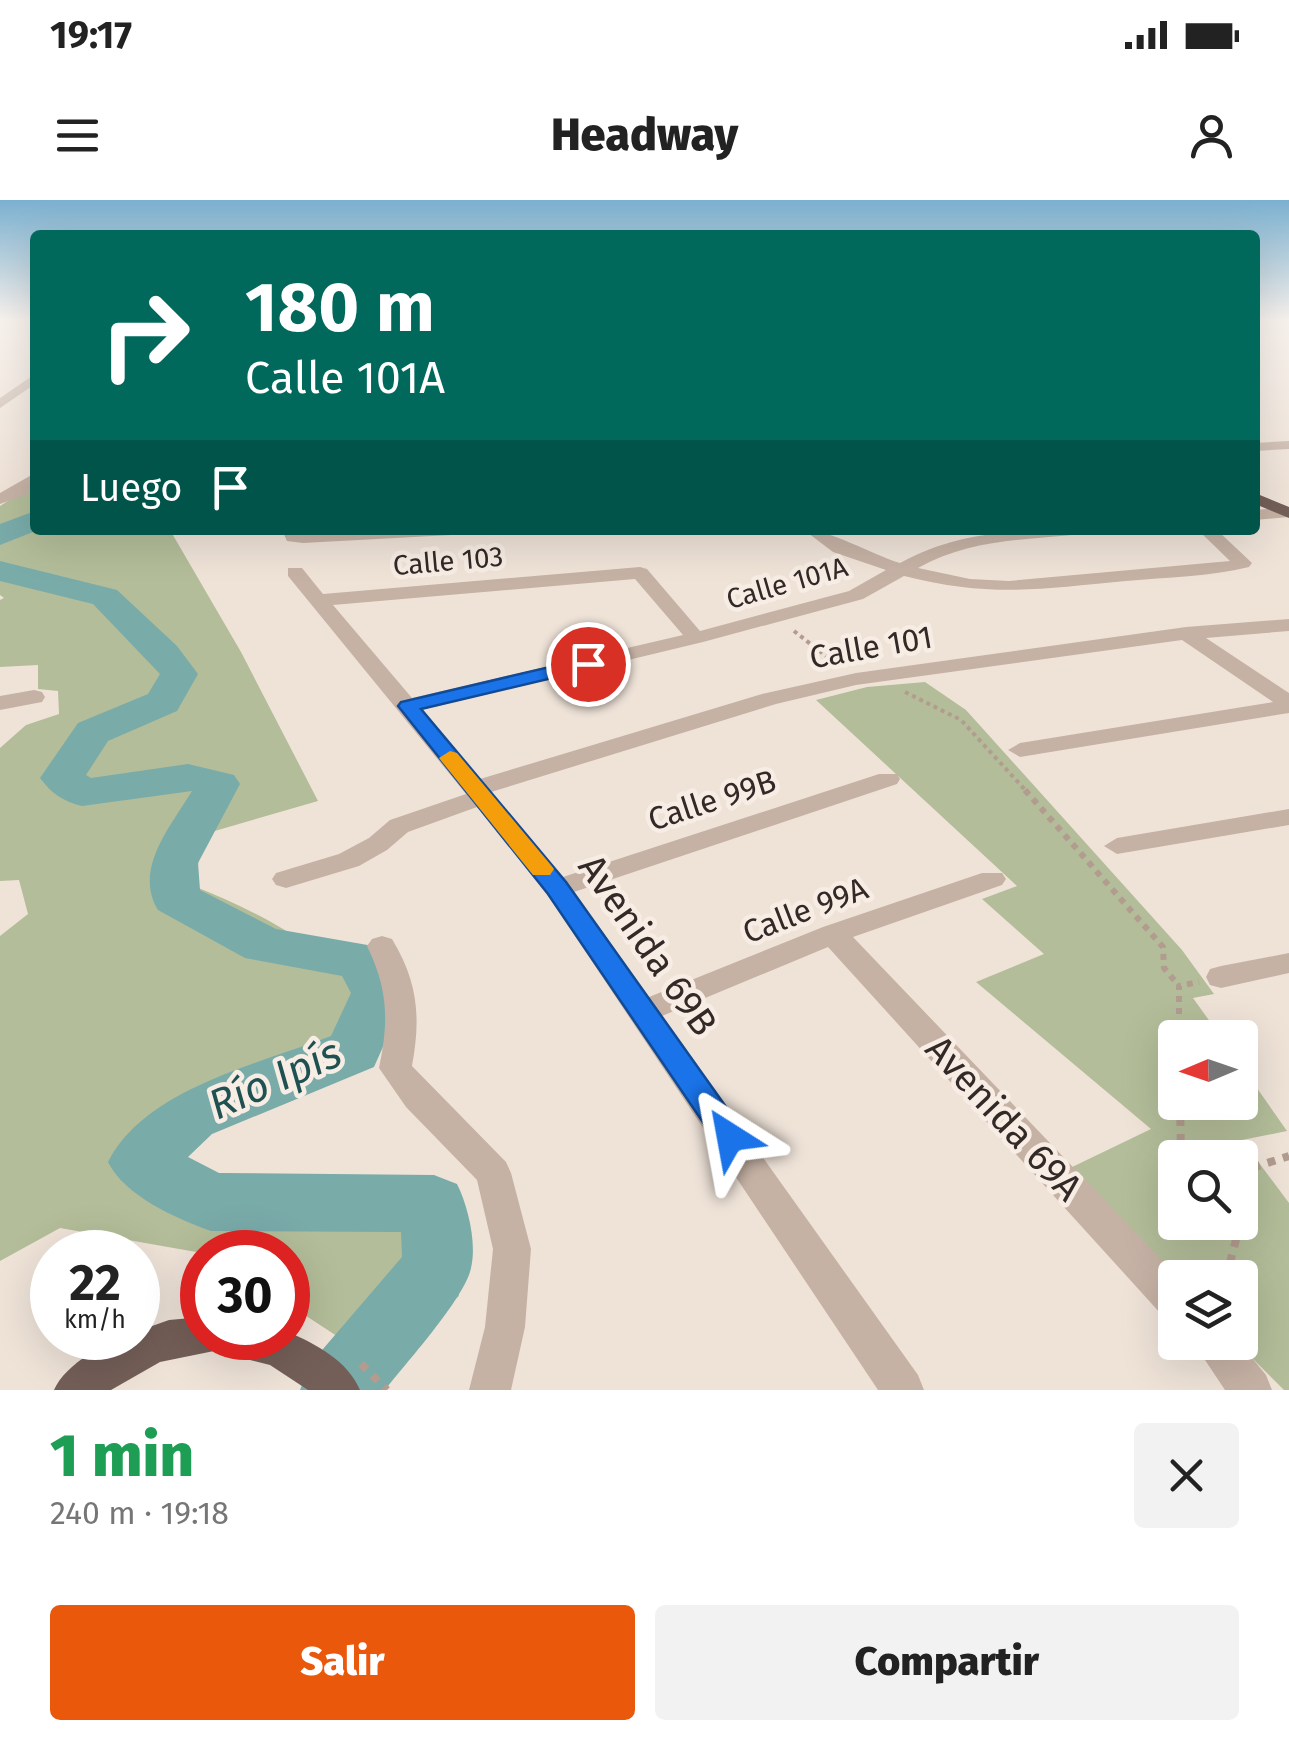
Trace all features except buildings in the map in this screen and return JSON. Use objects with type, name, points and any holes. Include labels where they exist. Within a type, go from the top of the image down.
[{"type":"main road","points":[[1260,500],[1289,512]]},
{"type":"main road","points":[[75,1390],[108,1367],[180,1336]]},
{"type":"main road","points":[[306,1360],[339,1390]]},
{"type":"street","points":[[0,385],[30,381]]},
{"type":"street","points":[[0,404],[30,382]]},
{"type":"street","points":[[1260,447],[1289,444]]},
{"type":"street","points":[[0,499],[19,492],[30,482]]},
{"type":"street","points":[[1260,515],[1289,512]]},
{"type":"street","points":[[293,535],[358,535]]},
{"type":"street","points":[[816,535],[901,569],[971,585],[1038,584],[1243,563],[1212,535]]},
{"type":"street","points":[[942,535],[952,545]]},
{"type":"street","points":[[901,569],[938,549],[1011,535]]},
{"type":"street","name":"Calle 101A","points":[[408,706],[696,638],[856,595],[901,569]]},
{"type":"street","name":"Avenida 69B","points":[[295,572],[557,888],[902,1390]]},
{"type":"street","name":"Calle 103","points":[[322,600],[640,573],[696,638]]},
{"type":"street","name":"Calle 101","points":[[286,879],[349,860],[400,826],[478,793],[770,699],[864,678],[1186,633],[1289,625]]},
{"type":"street","points":[[1186,633],[1289,704]]},
{"type":"street","points":[[0,703],[34,697]]},
{"type":"street","points":[[1020,750],[1289,704]]},
{"type":"street","name":"Calle 99B","points":[[557,888],[888,779]]},
{"type":"street","points":[[1117,846],[1289,817]]},
{"type":"street","name":"Calle 99A","points":[[644,1011],[833,934],[992,878]]},
{"type":"street","name":"Avenida 69A","points":[[833,934],[1158,1283]]},
{"type":"street","points":[[382,946],[398,976],[406,1017],[395,1068],[418,1098],[492,1173],[512,1249],[505,1327],[490,1390]]},
{"type":"street","points":[[1221,977],[1289,963]]},
{"type":"street","points":[[1227,1360],[1251,1390]]},
{"type":"path","points":[[776,616],[864,678],[961,720],[1162,947],[1164,968],[1179,986],[1180,1020]]},
{"type":"path","points":[[1179,986],[1221,977]]},
{"type":"path","points":[[1258,1166],[1289,1156]]},
{"type":"green space","points":[[30,487],[30,535],[173,535],[241,652],[318,801],[201,835],[196,887],[285,930],[326,958],[362,993],[344,1042],[191,1099],[129,1163],[180,1207],[376,1214],[453,1233],[459,1296],[381,1365],[310,1318],[310,1230],[180,1230],[180,1249],[160,1246],[160,1230],[30,1230],[30,1244],[0,1261],[0,936],[28,914],[19,880],[0,881],[0,748],[26,725],[59,714],[58,691],[38,689],[38,665],[0,667],[0,600],[4,598],[0,595],[0,506]]},
{"type":"green space","points":[[925,682],[966,710],[1182,950],[1214,994],[1193,998],[1209,1020],[1158,1020],[1158,1120],[1258,1120],[1258,1090],[1287,1131],[1242,1140],[1158,1140],[1158,1240],[1258,1240],[1258,1161],[1289,1203],[1289,1390],[1284,1390],[1254,1360],[1258,1360],[1258,1260],[1158,1261],[1068,1169],[1151,1129],[976,982],[1044,954],[982,899],[1017,886],[816,700],[867,687]]},
{"type":"waterway","name":"Río Ipís","points":[[0,536],[30,522]]},
{"type":"waterway","name":"Río Ipís","points":[[0,571],[105,597],[164,654],[179,674],[163,702],[93,732],[62,778],[82,793],[188,777],[218,784],[174,863],[176,898],[264,945],[360,960],[379,993],[353,1051],[190,1116],[140,1162],[211,1202],[434,1204],[437,1267],[338,1390]]},
{"type":"slow traffic","points":[[450,758],[542,869]]},
{"type":"route","points":[[588,664],[408,706],[557,888],[730,1137]]}]
